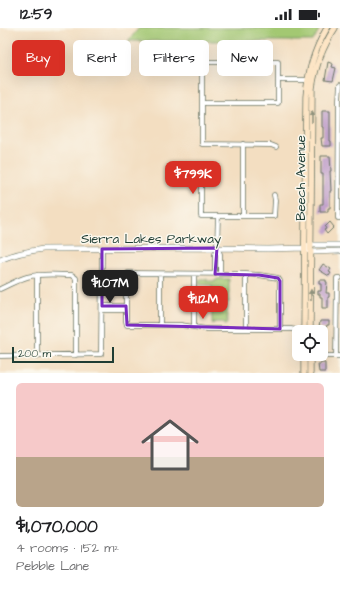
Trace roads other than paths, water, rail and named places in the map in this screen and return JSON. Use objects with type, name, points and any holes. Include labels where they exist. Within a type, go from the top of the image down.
[{"type":"main road","name":"Beech Avenue","points":[[304,325],[307,80],[314,54],[327,28]]},
{"type":"main road","name":"Beech Avenue","points":[[310,325],[313,80],[321,53],[335,28]]},
{"type":"main road","points":[[304,373],[306,361]]},
{"type":"main road","points":[[308,361],[310,373]]},
{"type":"street","points":[[202,103],[278,103],[278,62],[202,62],[202,103],[202,144],[271,145],[276,147]]},
{"type":"street","points":[[278,80],[307,80]]},
{"type":"street","points":[[339,218],[340,85]]},
{"type":"street","points":[[243,144],[243,216]]},
{"type":"street","points":[[201,175],[201,216],[274,216],[274,195]]},
{"type":"street","points":[[215,274],[218,216]]},
{"type":"street","points":[[304,248],[340,245]]},
{"type":"street","points":[[217,248],[220,254],[220,274]]},
{"type":"street","name":"Sierra Lakes Parkway","points":[[0,260],[14,254],[35,250],[304,248]]},
{"type":"street","points":[[311,248],[340,251]]},
{"type":"street","points":[[0,356],[101,354],[102,249]]},
{"type":"street","points":[[280,329],[280,281],[278,278],[260,274],[128,273],[126,276],[127,325],[160,325],[206,328],[292,329]]},
{"type":"street","points":[[160,274],[160,325]]},
{"type":"street","points":[[194,274],[194,327]]},
{"type":"street","points":[[246,274],[246,329]]},
{"type":"street","points":[[0,289],[14,282],[37,275],[72,275],[76,278],[76,355]]},
{"type":"street","points":[[37,275],[37,356]]},
{"type":"street","points":[[328,356],[338,356],[339,278]]},
{"type":"street","points":[[102,308],[126,308]]}]
